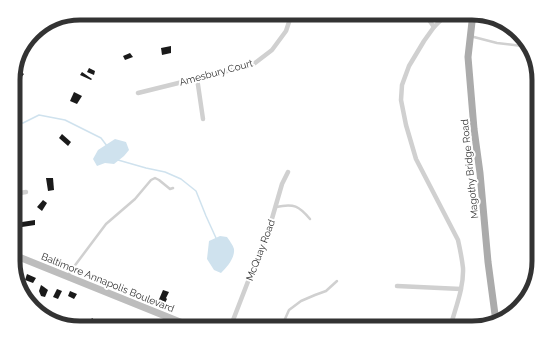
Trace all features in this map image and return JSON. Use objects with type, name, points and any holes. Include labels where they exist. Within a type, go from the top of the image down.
[{"type":"main road","name":"Magothy Bridge Road","points":[[472,20],[468,58],[470,89],[480,173],[488,262],[495,316]]},
{"type":"main road","name":"Baltimore Annapolis Boulevard","points":[[20,257],[178,321]]},
{"type":"street","name":"Amesbury Court","points":[[138,93],[231,70],[255,62],[272,50],[286,31],[290,20]]},
{"type":"street","points":[[429,20],[434,27]]},
{"type":"street","points":[[441,20],[434,27],[408,66],[402,85],[402,100],[406,125],[416,159],[458,240],[461,252],[463,270],[461,289],[452,321]]},
{"type":"street","points":[[197,78],[203,118]]},
{"type":"street","name":"McQuay Road","points":[[233,321],[271,222],[282,184],[288,172]]},
{"type":"street","points":[[20,193],[26,192]]},
{"type":"street","points":[[397,286],[461,289]]},
{"type":"lane","points":[[470,36],[497,43],[521,46]]},
{"type":"lane","points":[[68,277],[70,272],[106,224],[135,200],[151,180],[155,178],[170,189],[173,188]]},
{"type":"lane","points":[[276,207],[290,205],[297,207],[310,220]]},
{"type":"lane","points":[[284,321],[289,310],[301,301],[326,291],[337,281]]},
{"type":"water","points":[[115,139],[126,142],[129,150],[114,164],[105,163],[97,166],[93,159],[98,150]]},
{"type":"water","points":[[220,236],[227,237],[234,249],[232,259],[221,273],[214,270],[207,259],[209,241]]},
{"type":"building","points":[[171,46],[171,53],[162,55],[161,48]]},
{"type":"building","points":[[130,53],[133,57],[125,60],[123,56]]},
{"type":"building","points":[[89,68],[95,71],[94,75],[87,72]]},
{"type":"building","points":[[21,72],[24,74],[20,79]]},
{"type":"building","points":[[82,72],[92,79],[91,80],[80,75]]},
{"type":"building","points":[[74,92],[82,96],[77,104],[70,101]]},
{"type":"building","points":[[62,134],[71,142],[68,146],[59,138]]},
{"type":"building","points":[[46,178],[53,178],[54,190],[48,191]]},
{"type":"building","points":[[43,200],[47,203],[42,211],[37,207]]},
{"type":"building","points":[[35,220],[35,225],[22,227],[22,222]]},
{"type":"building","points":[[27,274],[36,278],[33,283],[25,280]]},
{"type":"building","points":[[41,285],[48,290],[45,297],[41,296],[39,291]]},
{"type":"building","points":[[57,289],[62,291],[58,299],[53,297]]},
{"type":"building","points":[[163,290],[169,292],[163,307],[157,304]]},
{"type":"building","points":[[70,291],[77,294],[74,299],[68,296]]},
{"type":"waterway","points":[[20,123],[39,115],[65,120],[101,138],[107,146]]},
{"type":"waterway","points":[[118,160],[165,172],[181,179],[196,191],[216,238]]}]
